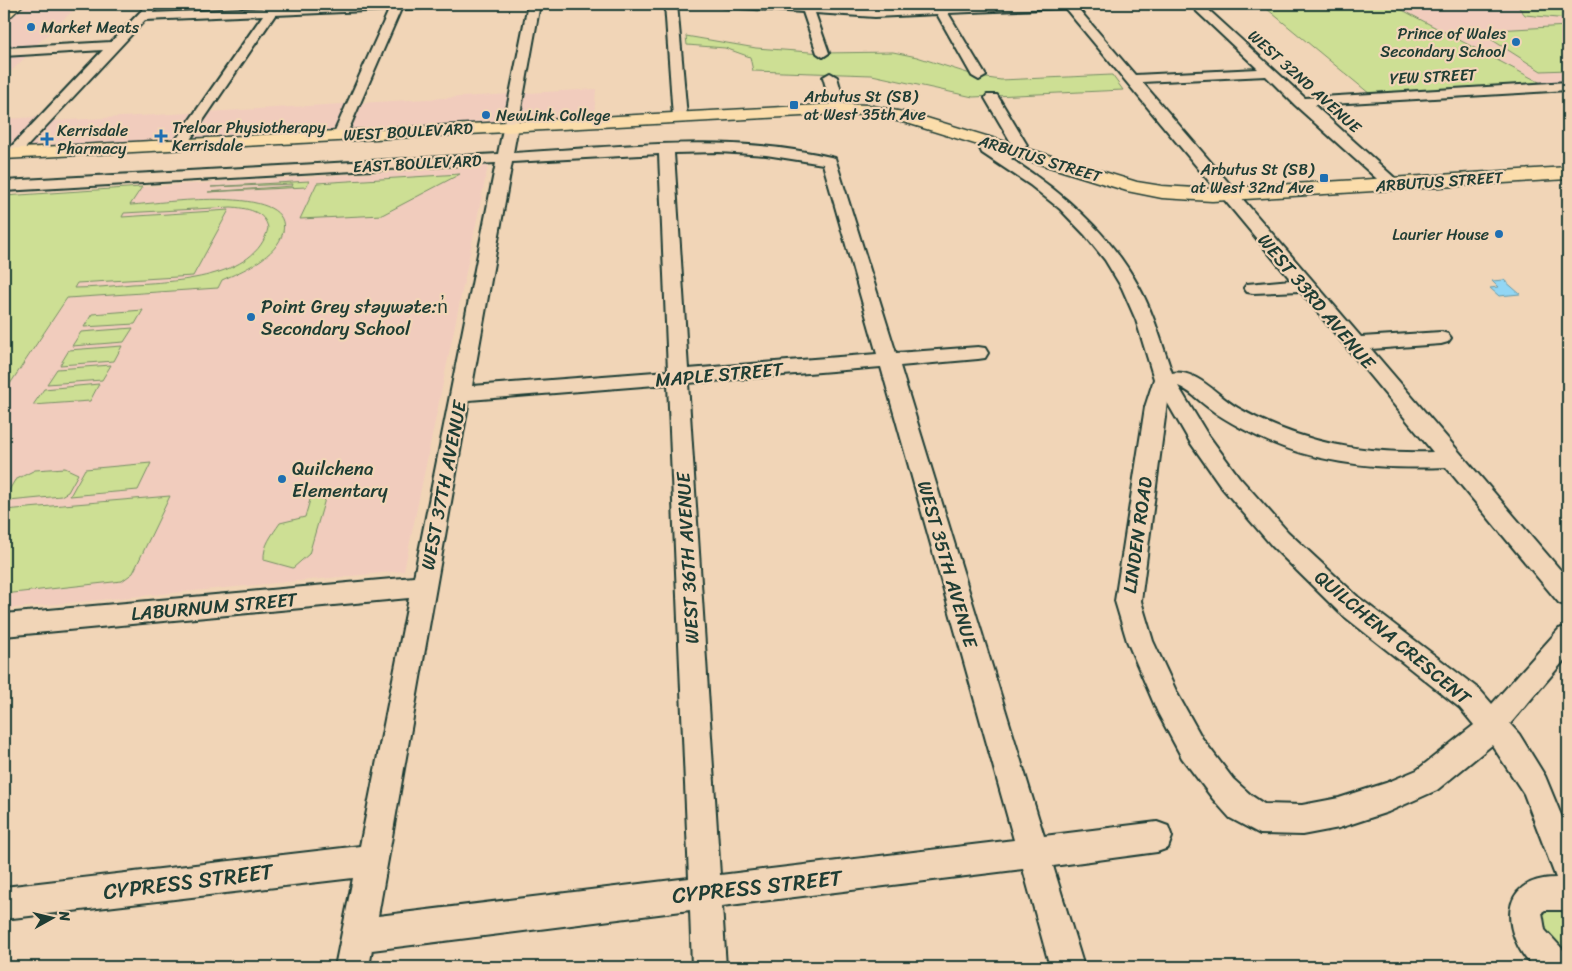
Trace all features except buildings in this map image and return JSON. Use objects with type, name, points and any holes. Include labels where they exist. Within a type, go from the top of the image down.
[{"type":"main road","points":[[4,15],[17,4]]},
{"type":"main road","name":"ARBUTUS STREET","points":[[512,126],[839,109],[891,114],[983,140]]},
{"type":"main road","name":"WEST BOULEVARD","points":[[8,154],[512,126]]},
{"type":"main road","name":"ARBUTUS STREET","points":[[1008,154],[1153,191],[1191,195],[1568,173]]},
{"type":"street","points":[[8,154],[154,4]]},
{"type":"street","points":[[142,17],[274,8],[447,4]]},
{"type":"street","name":"WEST 37TH AVENUE","points":[[352,967],[534,4]]},
{"type":"street","points":[[671,4],[680,117]]},
{"type":"street","points":[[724,4],[806,6],[875,13],[939,7],[1068,4]]},
{"type":"street","name":"WEST 33RD AVENUE","points":[[1068,4],[1568,596]]},
{"type":"street","name":"WEST 32ND AVENUE","points":[[1194,4],[1392,184]]},
{"type":"street","points":[[340,135],[397,6]]},
{"type":"street","points":[[806,6],[823,52]]},
{"type":"street","points":[[939,7],[980,76]]},
{"type":"street","points":[[180,144],[274,8]]},
{"type":"street","points":[[4,52],[113,46]]},
{"type":"street","points":[[1131,79],[1267,72]]},
{"type":"street","points":[[830,77],[839,109]]},
{"type":"street","name":"YEW STREET","points":[[1300,102],[1568,86]]},
{"type":"street","points":[[992,98],[1020,145],[1008,154]]},
{"type":"street","name":"QUILCHENA CRESCENT","points":[[983,140],[987,150],[1008,154],[1036,182],[1066,206],[1091,231],[1113,258],[1131,288],[1164,380],[1198,437],[1231,483],[1280,539],[1349,605],[1470,699],[1512,748],[1535,786],[1568,870]]},
{"type":"street","name":"EAST BOULEVARD","points":[[4,186],[666,149],[746,147],[794,153],[830,161]]},
{"type":"street","name":"WEST 36TH AVENUE","points":[[666,149],[709,967]]},
{"type":"street","name":"WEST 35TH AVENUE","points":[[830,161],[1067,967]]},
{"type":"street","points":[[1253,288],[1304,285]]},
{"type":"street","points":[[1354,344],[1441,338]]},
{"type":"street","name":"MAPLE STREET","points":[[460,394],[978,353]]},
{"type":"street","points":[[1164,380],[1182,379],[1222,408],[1252,425],[1284,440],[1322,451],[1374,460],[1451,458]]},
{"type":"street","name":"LINDEN ROAD","points":[[1164,380],[1158,386],[1128,602],[1140,640],[1168,704],[1192,748],[1223,789],[1242,807],[1260,819],[1302,820],[1339,813],[1388,797],[1427,780],[1484,734],[1491,724]]},
{"type":"street","name":"LABURNUM STREET","points":[[4,626],[423,586]]},
{"type":"street","points":[[1491,724],[1568,636]]},
{"type":"street","name":"CYPRESS STREET","points":[[358,935],[1157,837]]},
{"type":"street","name":"CYPRESS STREET","points":[[4,903],[372,860]]},
{"type":"street","points":[[1556,967],[1536,948],[1526,925],[1526,905],[1540,894],[1568,894]]},
{"type":"shaded area","points":[[28,4],[80,4],[34,47],[4,49],[4,24]]},
{"type":"shaded area","name":"Prince of Wales Secondary School","points":[[1391,4],[1568,4],[1568,81],[1541,83]]},
{"type":"shaded area","points":[[27,54],[27,56],[4,78],[4,55]]},
{"type":"shaded area","points":[[596,89],[594,117],[4,149],[4,119],[38,117],[35,122]]},
{"type":"shaded area","points":[[488,166],[404,571],[4,609],[4,393],[142,187]]},
{"type":"green space","points":[[1261,4],[1391,4],[1541,83],[1370,94]]},
{"type":"green space","points":[[1516,4],[1568,4],[1568,19],[1525,15]]},
{"type":"green space","points":[[1568,26],[1568,70],[1541,71],[1478,31]]},
{"type":"green space","points":[[686,36],[756,48],[823,53],[893,52],[917,57],[980,77],[1001,80],[1112,75],[1123,90],[973,97],[872,75],[753,71],[750,57],[725,48],[687,45]]},
{"type":"green space","points":[[460,174],[382,215],[300,219],[317,183]]},
{"type":"green space","points":[[309,181],[306,187],[208,192],[292,186],[293,184],[211,187]]},
{"type":"green space","points":[[142,187],[130,205],[220,199],[246,201],[267,207],[281,216],[283,232],[274,249],[266,256],[249,267],[222,280],[218,288],[67,298],[4,393],[4,196]],"holes":[[[231,207],[259,214],[266,222],[268,228],[261,245],[248,258],[231,268],[190,279],[169,282],[74,288],[77,283],[193,276],[229,210],[122,217],[124,213]]]},
{"type":"green space","points":[[143,310],[135,324],[84,327],[92,314]]},
{"type":"green space","points":[[133,328],[124,342],[72,346],[81,332]]},
{"type":"green space","points":[[122,346],[114,361],[60,365],[69,350]]},
{"type":"green space","points":[[111,365],[102,380],[47,384],[57,369]]},
{"type":"green space","points":[[99,384],[90,401],[33,405],[44,389]]},
{"type":"green space","points":[[151,463],[138,490],[70,496],[85,469]]},
{"type":"green space","points":[[65,468],[78,474],[68,492],[61,496],[9,501],[5,497],[15,480],[35,470]]},
{"type":"green space","points":[[327,492],[309,554],[293,568],[264,560],[267,545],[280,523],[305,517],[312,493]]},
{"type":"green space","points":[[170,496],[133,573],[122,581],[4,594],[4,510]]},
{"type":"green space","points":[[1550,909],[1560,911],[1568,916],[1568,961],[1560,956],[1537,917],[1541,911]]},
{"type":"water","points":[[1504,280],[1520,294],[1499,296],[1490,288],[1498,287],[1492,281]]},
{"type":"place","name":"Market Meats","points":[[31,27]]},
{"type":"place","name":"Prince of Wales Secondary School","points":[[1516,42]]},
{"type":"place","name":"Arbutus St (SB) at West 35th Ave","points":[[794,105]]},
{"type":"place","name":"NewLink College","points":[[486,115]]},
{"type":"place","name":"Treloar Physiotherapy Kerrisdale","points":[[161,136]]},
{"type":"place","name":"Kerrisdale Pharmacy","points":[[47,139]]},
{"type":"place","name":"Arbutus St (SB) at West 32nd Ave","points":[[1324,178]]},
{"type":"place","name":"Laurier House","points":[[1499,234]]},
{"type":"place","name":"Point Grey stəywəte:n̓ Secondary School","points":[[251,317]]},
{"type":"place","name":"Quilchena Elementary","points":[[282,479]]}]
